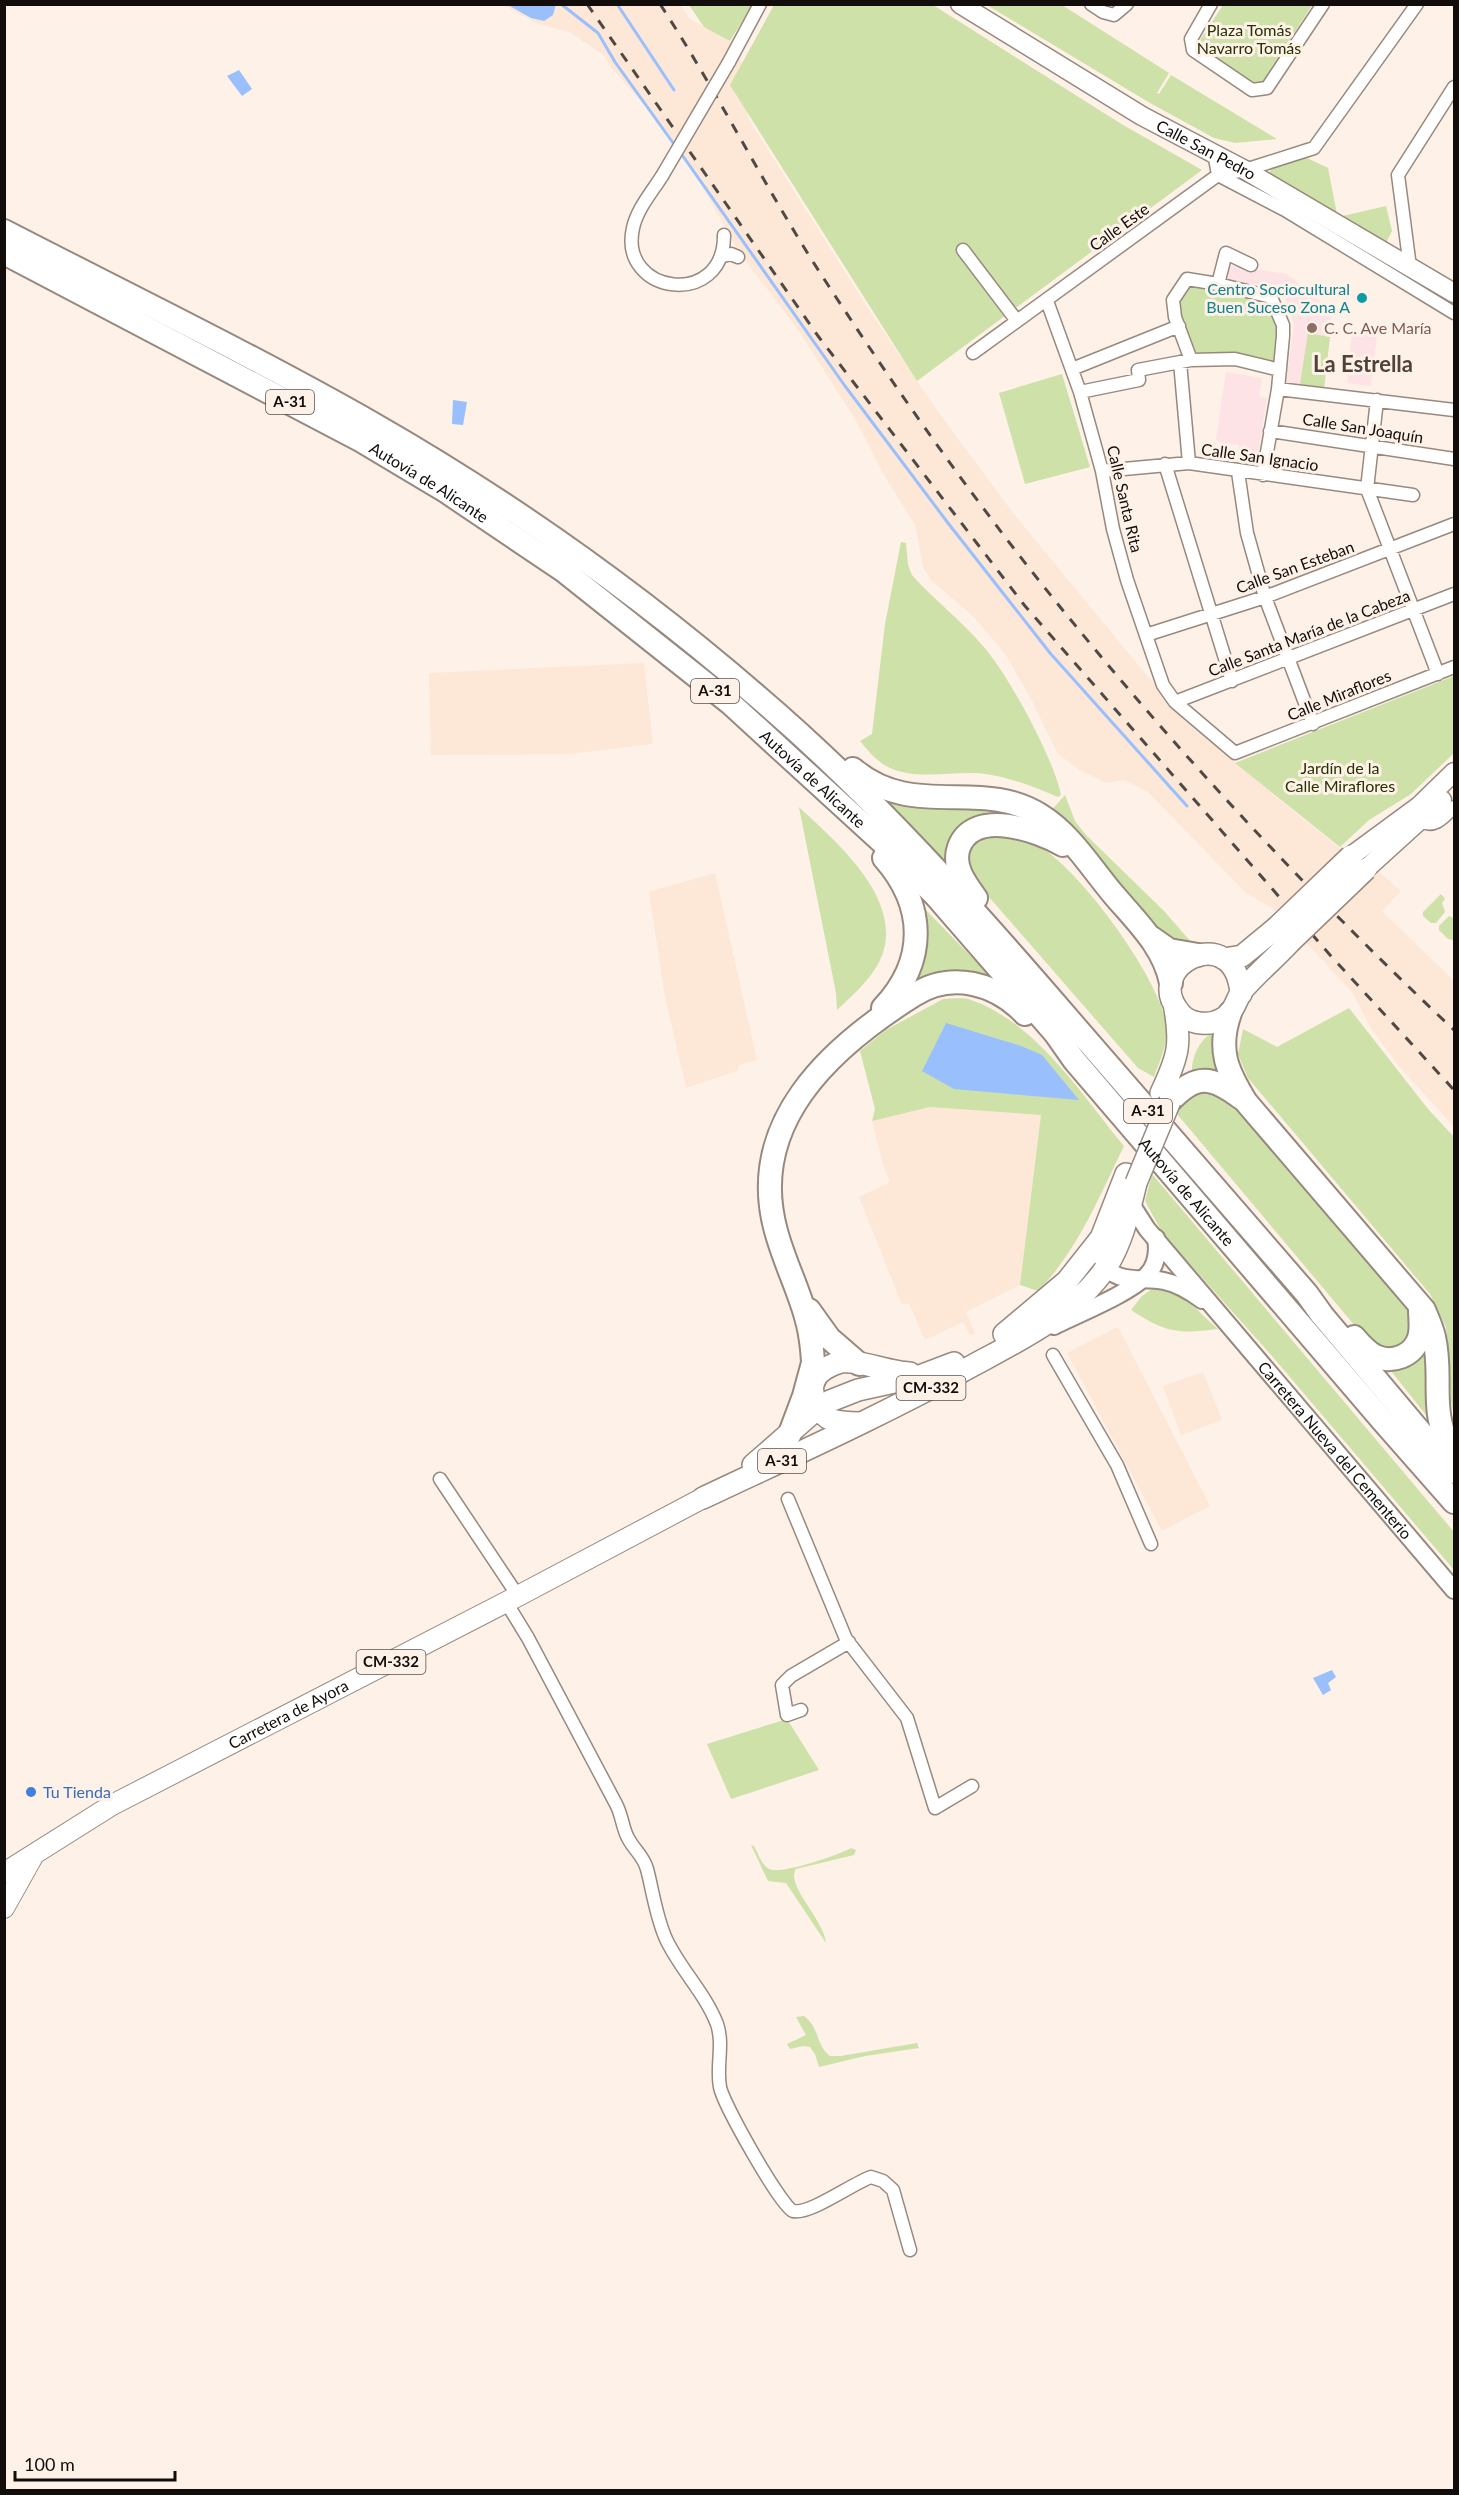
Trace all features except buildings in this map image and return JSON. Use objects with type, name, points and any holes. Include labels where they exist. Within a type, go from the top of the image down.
[{"type":"highway","name":"Autovía de Alicante","points":[[4,231],[374,424],[469,482],[548,535],[687,638],[761,699],[873,803],[989,927],[1307,1294],[1322,1315],[1455,1472]]},
{"type":"highway","name":"Autovía de Alicante","points":[[4,253],[362,441],[513,535],[564,571],[730,703],[884,843],[936,896],[1055,1033],[1074,1060],[1374,1412],[1455,1502]]},
{"type":"highway","points":[[799,735],[824,743],[874,785],[889,791],[928,798],[983,799],[1006,802],[1038,814],[1056,827],[1148,935],[1164,960],[1173,994],[1179,1040],[1177,1056],[1165,1097]]},
{"type":"highway","points":[[800,1296],[829,1338],[859,1364],[870,1379],[871,1406],[861,1423],[833,1420],[818,1408],[814,1396],[810,1330],[776,1232],[770,1181],[773,1152],[790,1111],[809,1083],[895,996],[907,975],[916,942],[916,920],[907,892],[857,820]]},
{"type":"highway","points":[[989,927],[977,899],[958,870],[957,852],[962,838],[968,833],[979,827],[992,825],[1033,830],[1064,846],[1090,867]]},
{"type":"highway","name":"A-31","points":[[1106,1268],[1128,1214],[1131,1179],[1165,1097],[1190,1050],[1204,1029],[1228,1010],[1283,935],[1358,862]]},
{"type":"highway","points":[[1148,935],[1169,950],[1198,955]]},
{"type":"highway","name":"A-31","points":[[1198,955],[1213,954],[1224,958],[1242,956],[1283,935]]},
{"type":"highway","points":[[1198,955],[1180,966],[1173,994],[1185,1017],[1199,1023],[1228,1010]]},
{"type":"highway","points":[[1224,958],[1236,974],[1225,1033],[1224,1057],[1231,1077],[1246,1102],[1424,1310],[1434,1336],[1437,1412],[1446,1440],[1455,1456]]},
{"type":"highway","points":[[860,1033],[921,990],[954,982],[971,982],[1001,994],[1019,1008],[1050,1041],[1074,1060]]},
{"type":"highway","points":[[1165,1097],[1196,1081],[1212,1081],[1226,1087],[1246,1102]]},
{"type":"highway","points":[[872,1387],[932,1372],[981,1349],[1014,1328],[1067,1281],[1101,1238],[1131,1179]]},
{"type":"highway","name":"CM-332","points":[[861,1423],[1001,1350],[1074,1304],[1106,1268]]},
{"type":"highway","points":[[1307,1294],[1328,1309],[1359,1343],[1375,1356],[1386,1359],[1406,1355],[1414,1347],[1421,1330],[1420,1305]]},
{"type":"highway","points":[[789,1436],[814,1371],[848,1362],[896,1373],[932,1372]]},
{"type":"highway","name":"A-31","points":[[703,1498],[753,1465],[789,1436],[818,1408],[844,1394],[872,1387]]},
{"type":"highway","name":"A-31","points":[[703,1498],[861,1423]]},
{"type":"main road","name":"Calle San Pedro","points":[[960,4],[1112,98],[1245,170],[1455,293]]},
{"type":"main road","points":[[1358,862],[1455,772]]},
{"type":"main road","points":[[1358,862],[1420,821],[1455,788]]},
{"type":"main road","name":"Carretera de Ayora","points":[[4,1873],[112,1805],[703,1498]]},
{"type":"main road","name":"CM-332","points":[[4,1862],[57,1839]]},
{"type":"main road","name":"CM-332","points":[[4,1908],[35,1853]]},
{"type":"street","points":[[724,235],[723,256],[709,274],[686,285],[663,283],[653,279],[640,267],[632,241],[636,218],[729,62],[760,4]]},
{"type":"street","points":[[1092,4],[1103,12],[1114,15],[1127,4]]},
{"type":"street","points":[[1211,4],[1191,39],[1193,50],[1252,90],[1268,88],[1323,4]]},
{"type":"street","name":"Calle Este","points":[[973,353],[1218,175],[1245,170],[1314,148],[1417,4]]},
{"type":"street","points":[[1410,267],[1398,175],[1455,87]]},
{"type":"street","points":[[1214,153],[1218,175]]},
{"type":"street","name":"Calle San Pedro","points":[[1218,175],[1285,210],[1455,313]]},
{"type":"street","points":[[963,250],[1017,321]]},
{"type":"street","points":[[1218,284],[1226,253],[1251,265]]},
{"type":"street","points":[[723,256],[732,254],[738,257]]},
{"type":"street","points":[[1189,464],[1185,361],[1173,300],[1187,279],[1271,297],[1283,325],[1278,388],[1263,476]]},
{"type":"street","name":"Calle Santa Rita","points":[[1047,301],[1080,392],[1102,471],[1126,580],[1162,684],[1175,702],[1235,753]]},
{"type":"street","points":[[1072,369],[1179,326]]},
{"type":"street","points":[[1080,392],[1138,380],[1138,370],[1185,361],[1234,359],[1280,370]]},
{"type":"street","points":[[1278,388],[1455,410]]},
{"type":"street","points":[[1377,400],[1367,489],[1438,674]]},
{"type":"street","name":"Calle San Joaquín","points":[[1270,431],[1453,459]]},
{"type":"street","points":[[1165,464],[1232,681]]},
{"type":"street","name":"Calle San Ignacio","points":[[1102,471],[1165,464],[1189,464],[1413,495]]},
{"type":"street","points":[[1238,472],[1247,533],[1265,597],[1313,724]]},
{"type":"street","name":"Calle San Esteban","points":[[1146,635],[1265,597],[1455,524]]},
{"type":"street","name":"Calle Santa María de la Cabeza","points":[[1175,702],[1455,594]]},
{"type":"street","name":"Calle Miraflores","points":[[1235,753],[1455,667]]},
{"type":"street","points":[[1420,821],[1426,824],[1440,821],[1455,807]]},
{"type":"street","points":[[1001,1350],[1064,1321],[1141,1280],[1155,1263],[1157,1248],[1151,1233],[1134,1224],[1128,1214],[1101,1238],[1101,1252],[1106,1268]]},
{"type":"street","name":"Carretera Nueva del Cementerio","points":[[1151,1233],[1455,1590]]},
{"type":"street","name":"Carretera Nueva del Cementerio","points":[[1106,1268],[1119,1277],[1159,1280],[1178,1285],[1215,1310]]},
{"type":"street","points":[[1053,1355],[1117,1465],[1151,1544]]},
{"type":"street","points":[[440,1479],[512,1599],[528,1638],[611,1794],[624,1822],[627,1837],[643,1857],[665,1937],[717,2024],[720,2040],[719,2083],[724,2103],[768,2177],[789,2208],[796,2211],[808,2208],[871,2177],[883,2181],[893,2190],[910,2250]]},
{"type":"street","points":[[788,1499],[849,1642],[907,1718],[934,1808],[972,1786]]},
{"type":"street","points":[[801,1710],[787,1715],[782,1685],[791,1676],[849,1642]]},
{"type":"shaded area","points":[[503,5],[680,5],[690,19],[730,41],[741,61],[748,118],[871,313],[939,413],[1013,513],[1144,672],[1193,727],[1297,814],[1339,847],[1379,872],[1401,891],[1382,911],[1454,981],[1454,1127],[1397,1064],[1371,1028],[1352,992],[1277,911],[1246,893],[1148,792],[1124,780],[1106,783],[1080,770],[1058,754],[1006,655],[974,617],[931,580],[923,567],[915,525],[885,477],[855,419],[799,331],[739,252],[684,154],[609,65],[604,55],[569,32],[538,24]]},
{"type":"shaded area","name":"C. C. Ave María","points":[[1227,265],[1287,274],[1328,308],[1333,305],[1324,389],[1286,384],[1294,324],[1282,288],[1225,280]]},
{"type":"shaded area","points":[[1352,332],[1377,336],[1371,386],[1347,383]]},
{"type":"shaded area","points":[[1226,372],[1262,378],[1259,397],[1267,398],[1256,465],[1238,463],[1239,445],[1219,442],[1216,439]]},
{"type":"shaded area","points":[[644,663],[653,744],[569,754],[431,755],[429,673]]},
{"type":"shaded area","points":[[715,873],[757,1060],[739,1065],[737,1071],[686,1088],[665,997],[649,892]]},
{"type":"shaded area","points":[[930,1107],[1041,1115],[1020,1285],[966,1312],[975,1333],[970,1335],[963,1322],[925,1340],[909,1303],[902,1305],[859,1197],[890,1182],[872,1121]]},
{"type":"shaded area","points":[[1118,1327],[1210,1506],[1162,1531],[1067,1353]]},
{"type":"shaded area","points":[[1203,1372],[1222,1420],[1181,1435],[1163,1386]]},
{"type":"green space","points":[[689,5],[752,5],[730,41],[704,27]]},
{"type":"green space","points":[[774,5],[933,5],[1123,125],[1202,170],[917,381],[730,85]]},
{"type":"green space","points":[[987,5],[1062,5],[1169,73],[1157,93],[1159,94],[1171,75],[1277,139],[1235,143],[1214,138],[1150,103]]},
{"type":"green space","name":"Plaza Tomás Navarro Tomás","points":[[1223,5],[1312,5],[1263,83],[1251,84],[1198,48],[1200,40]]},
{"type":"green space","points":[[1303,156],[1328,168],[1337,214],[1268,176],[1272,166]]},
{"type":"green space","points":[[1386,206],[1392,231],[1386,243],[1343,216]]},
{"type":"green space","points":[[1193,283],[1272,300],[1281,329],[1279,369],[1195,359],[1178,303]]},
{"type":"green space","points":[[1308,333],[1330,337],[1324,389],[1300,384]]},
{"type":"green space","points":[[1062,374],[1090,467],[1025,484],[999,393]]},
{"type":"green space","points":[[901,542],[906,543],[908,565],[912,575],[975,637],[1005,676],[1040,739],[1057,779],[1061,795],[1058,797],[1017,781],[985,774],[900,772],[879,761],[860,741],[872,734],[885,624]]},
{"type":"green space","name":"Jardín de la Calle Miraflores","points":[[1454,676],[1454,753],[1411,794],[1369,820],[1340,847],[1235,763]]},
{"type":"green space","points":[[1065,795],[1075,821],[1086,835],[1164,911],[1191,942],[1184,944],[1160,933],[1049,813]]},
{"type":"green space","points":[[881,797],[978,808],[1002,819],[986,818],[949,866]]},
{"type":"green space","points":[[799,807],[859,868],[881,905],[886,925],[885,945],[878,964],[866,981],[837,1010],[836,993]]},
{"type":"green space","points":[[984,835],[1027,841],[1051,854],[1093,897],[1114,925],[1134,954],[1162,1008],[1167,1034],[1154,1077],[1138,1068],[975,881],[968,865],[968,848]]},
{"type":"green space","points":[[1441,894],[1445,899],[1442,903],[1445,912],[1436,923],[1431,923],[1423,916],[1423,912]]},
{"type":"green space","points":[[924,908],[990,976],[951,972],[913,981],[926,954],[928,930]]},
{"type":"green space","points":[[1449,916],[1454,918],[1453,940],[1448,939],[1439,930],[1439,926]]},
{"type":"green space","points":[[943,999],[971,1000],[1017,1025],[1056,1062],[1124,1146],[1076,1241],[1038,1291],[1020,1285],[1041,1115],[930,1107],[872,1121],[875,1109],[860,1051],[886,1030]]},
{"type":"green space","points":[[1349,1008],[1428,1109],[1454,1137],[1454,1415],[1446,1327],[1430,1294],[1248,1078],[1238,1054],[1243,1029],[1277,1047]]},
{"type":"green space","points":[[1216,1031],[1223,1076],[1192,1070],[1198,1047]]},
{"type":"green space","points":[[1203,1089],[1230,1097],[1405,1302],[1410,1316],[1409,1338],[1398,1347],[1383,1348],[1366,1339],[1177,1114],[1185,1099]]},
{"type":"green space","points":[[1152,1174],[1454,1532],[1454,1570],[1272,1356],[1163,1234],[1145,1201]]},
{"type":"green space","points":[[1152,1289],[1181,1298],[1196,1308],[1218,1329],[1173,1330],[1154,1323],[1131,1310],[1142,1296]]},
{"type":"green space","points":[[1425,1338],[1428,1410],[1430,1420],[1387,1366]]},
{"type":"green space","points":[[787,1719],[819,1770],[731,1799],[707,1744]]},
{"type":"green space","points":[[751,1845],[754,1846],[762,1862],[769,1869],[775,1870],[810,1863],[851,1848],[856,1850],[854,1855],[796,1869],[794,1876],[796,1884],[819,1924],[826,1943],[786,1883],[768,1881]]},
{"type":"green space","points":[[804,2016],[813,2026],[822,2047],[830,2056],[917,2043],[919,2048],[865,2056],[819,2067],[810,2047],[790,2049],[787,2044],[806,2035],[796,2017]]},
{"type":"water","points":[[556,4],[553,15],[544,21],[531,18],[508,5]]},
{"type":"water","points":[[239,70],[252,89],[242,96],[227,76]]},
{"type":"water","points":[[453,400],[467,402],[463,425],[452,424]]},
{"type":"water","points":[[946,1023],[1021,1046],[1042,1055],[1079,1100],[954,1089],[922,1071]]},
{"type":"water","points":[[1332,1670],[1336,1677],[1328,1683],[1331,1690],[1323,1695],[1313,1678]]},
{"type":"waterway","points":[[561,4],[598,33],[615,62],[676,147]]},
{"type":"waterway","points":[[617,4],[674,90]]},
{"type":"waterway","points":[[680,152],[845,386],[948,523],[1050,653],[1187,806]]},
{"type":"railway","points":[[587,4],[818,336],[1025,606],[1330,955],[1454,1090]]},
{"type":"railway","points":[[660,4],[828,285],[885,371],[1006,538],[1115,673],[1207,779],[1353,932],[1454,1030]]},
{"type":"place","name":"Centro Sociocultural Buen Suceso Zona A","points":[[1362,298]]},
{"type":"place","name":"C. C. Ave María","points":[[1312,328]]},
{"type":"place","name":"Tu Tienda","points":[[31,1792]]},
{"type":"district","name":"La Estrella","points":[[1363,364]]}]
